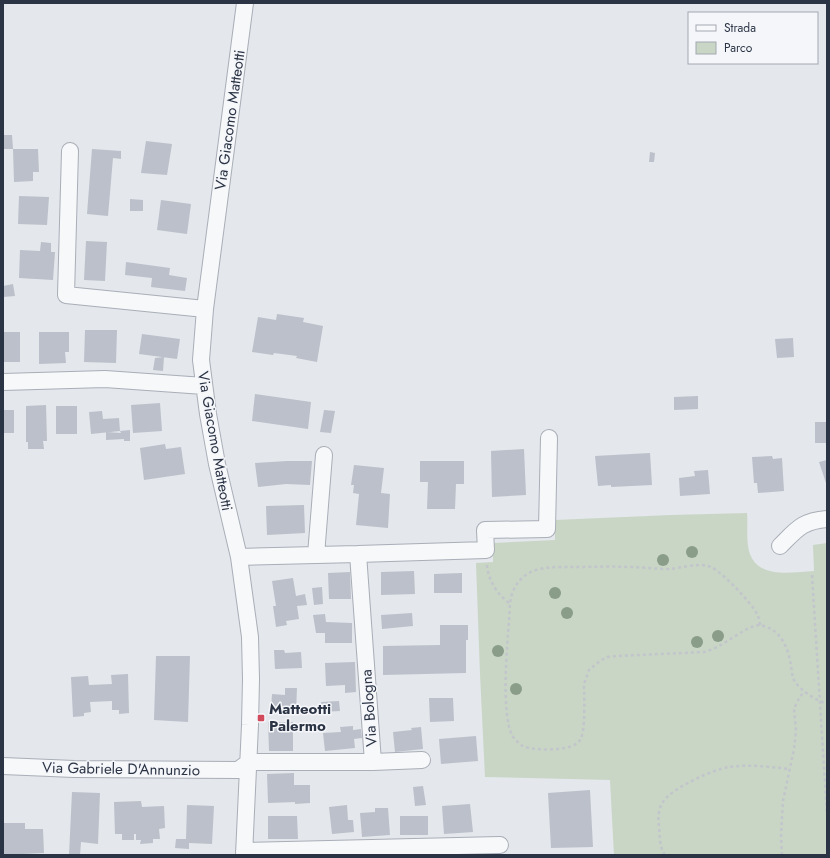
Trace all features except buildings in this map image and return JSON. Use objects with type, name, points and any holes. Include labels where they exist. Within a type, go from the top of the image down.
[{"type":"street","name":"Via Giacomo Matteotti","points":[[244,853],[248,786],[244,766],[251,679],[250,637],[238,557],[217,464],[201,360],[205,308],[245,3]]},
{"type":"street","points":[[70,151],[66,295],[205,308]]},
{"type":"street","points":[[3,382],[105,379],[204,386]]},
{"type":"street","points":[[238,557],[486,550],[485,530],[547,529],[549,438]]},
{"type":"street","points":[[316,555],[324,455]]},
{"type":"street","points":[[780,546],[797,528],[806,522],[827,519]]},
{"type":"street","name":"Via Bologna","points":[[244,766],[373,762],[358,554]]},
{"type":"street","points":[[373,762],[422,760]]},
{"type":"street","name":"Via Gabriele D'Annunzio","points":[[3,766],[74,769],[244,766]]},
{"type":"street","points":[[244,853],[500,845]]},
{"type":"path","points":[[760,625],[758,614],[744,597],[716,570],[709,566],[700,565],[670,568],[557,567],[528,573],[521,578],[515,587],[509,603],[506,681],[508,718],[512,734],[522,746],[533,748],[561,748],[576,745],[582,737],[583,730],[584,684],[589,670],[600,661],[616,656],[704,652],[712,650],[745,631],[760,625],[770,628],[778,634],[784,643],[788,653],[793,678],[797,684],[804,691],[827,704]]},
{"type":"path","points":[[488,568],[490,577],[498,592],[509,603]]},
{"type":"path","points":[[812,574],[827,815]]},
{"type":"path","points":[[782,855],[781,835],[783,801],[795,738],[794,709],[804,691]]},
{"type":"path","points":[[666,855],[660,844],[658,821],[659,811],[663,802],[670,794],[719,769],[755,766],[790,769]]},
{"type":"green space","points":[[747,513],[749,551],[753,560],[759,566],[767,570],[786,573],[814,571],[813,545],[827,543],[827,855],[614,855],[610,780],[485,777],[476,563],[493,562],[493,543],[555,540],[555,520]]},
{"type":"place","name":"Matteotti Palermo","points":[[261,718]]}]
